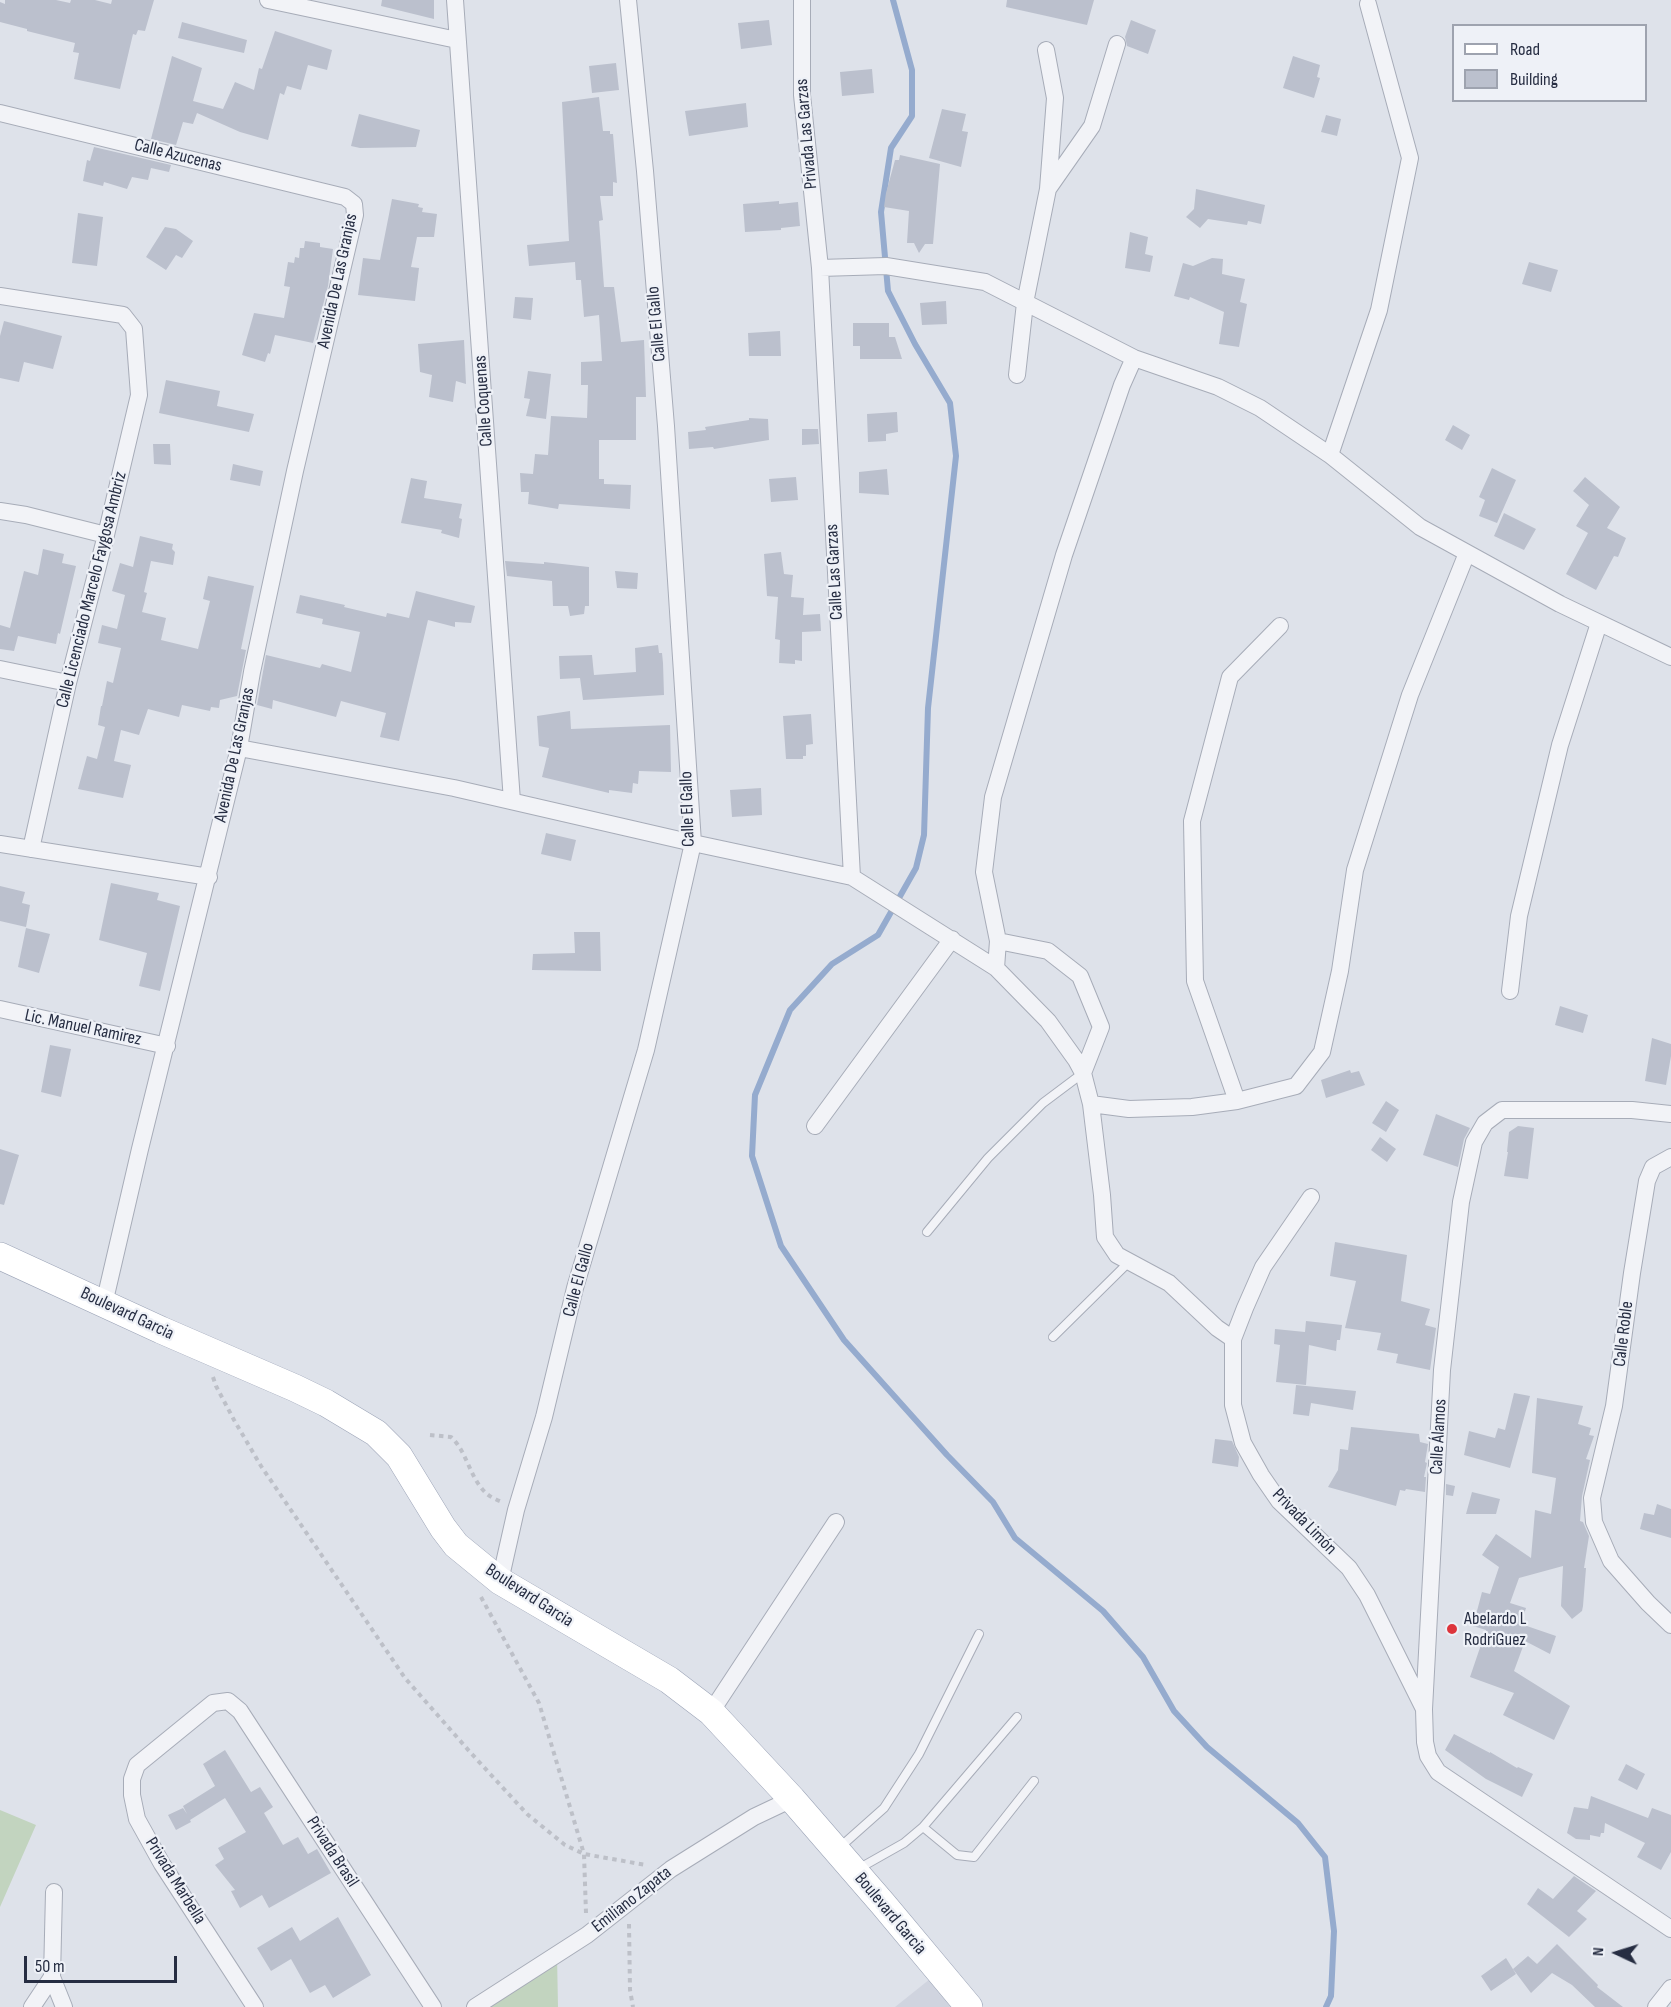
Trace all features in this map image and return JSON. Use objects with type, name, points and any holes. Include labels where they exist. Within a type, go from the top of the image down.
[{"type":"main road","name":"Boulevard Garcia","points":[[0,1256],[326,1403],[376,1433],[399,1456],[443,1528],[489,1585],[669,1680],[711,1712],[855,1871],[969,2007]]},
{"type":"street","points":[[268,0],[457,40]]},
{"type":"street","name":"Calle Coquenas","points":[[455,0],[512,801]]},
{"type":"street","name":"Calle El Gallo","points":[[489,1585],[516,1510],[544,1417],[575,1288],[646,1050],[693,843],[666,426],[628,0]]},
{"type":"street","name":"Privada Las Garzas","points":[[802,0],[802,95],[820,268]]},
{"type":"street","points":[[1330,455],[1379,310],[1410,158],[1368,4]]},
{"type":"street","points":[[1048,189],[1092,126],[1118,44]]},
{"type":"street","points":[[1017,375],[1025,303],[1048,189],[1055,98],[1046,50]]},
{"type":"street","name":"Calle Azucenas","points":[[0,113],[345,197],[354,204]]},
{"type":"street","name":"Avenida De Las Granjas","points":[[104,1304],[239,748],[252,672],[295,471],[355,215],[354,204]]},
{"type":"street","points":[[820,268],[886,266],[985,282],[1134,358],[1218,387],[1260,408],[1330,455],[1420,527],[1560,604],[1671,657]]},
{"type":"street","name":"Calle Las Garzas","points":[[820,268],[852,877]]},
{"type":"street","name":"Calle Licenciado Marcelo Faygosa Ambriz","points":[[0,296],[123,315],[134,329],[139,395],[68,683],[31,849]]},
{"type":"street","points":[[996,968],[998,941],[984,872],[993,797],[1064,555],[1122,385],[1134,358]]},
{"type":"street","points":[[0,511],[26,515],[106,535]]},
{"type":"street","points":[[1091,1104],[1129,1109],[1192,1107],[1237,1101],[1296,1086],[1322,1052],[1340,971],[1355,870],[1410,695],[1467,553]]},
{"type":"street","points":[[1510,991],[1519,916],[1560,745],[1599,623]]},
{"type":"street","points":[[1237,1101],[1195,981],[1191,821],[1230,677],[1280,626]]},
{"type":"street","points":[[0,669],[68,683]]},
{"type":"street","points":[[239,748],[454,788],[852,877],[996,968],[1048,1022],[1083,1073],[1091,1104],[1105,1237],[1117,1255],[1169,1283],[1217,1328],[1233,1339]]},
{"type":"street","points":[[0,844],[208,877]]},
{"type":"street","points":[[815,1126],[952,939]]},
{"type":"street","points":[[998,941],[1048,951],[1080,976],[1101,1027],[1083,1073]]},
{"type":"street","name":"Lic. Manuel Ramirez","points":[[0,1009],[166,1046]]},
{"type":"street","name":"Calle Álamos","points":[[1671,1114],[1632,1110],[1502,1110],[1485,1124],[1474,1142],[1461,1202],[1442,1370],[1424,1709],[1425,1742],[1428,1756],[1438,1772],[1671,1929]]},
{"type":"street","name":"Calle Roble","points":[[1671,1157],[1653,1167],[1647,1181],[1614,1406],[1592,1498],[1594,1522],[1611,1561],[1648,1603],[1671,1624]]},
{"type":"street","name":"Privada Limón","points":[[1311,1197],[1263,1267],[1233,1339],[1233,1405],[1243,1443],[1261,1475],[1279,1501],[1349,1568],[1367,1595],[1424,1709]]},
{"type":"street","points":[[711,1712],[836,1522]]},
{"type":"street","name":"Privada Marbella","points":[[228,1701],[213,1703],[137,1765],[132,1779],[132,1795],[137,1819],[162,1864],[255,2007]]},
{"type":"street","name":"Privada Brasil","points":[[228,1701],[240,1711],[433,2007]]},
{"type":"street","name":"Emiliano Zapata","points":[[475,2007],[587,1935],[671,1869],[754,1817],[792,1799]]},
{"type":"street","points":[[54,1892],[52,1977],[64,2007]]},
{"type":"street","points":[[32,2007],[52,1977]]},
{"type":"street","points":[[1656,2007],[1671,1988]]},
{"type":"lane","points":[[927,1232],[988,1158],[1043,1104],[1083,1073]]},
{"type":"lane","points":[[1053,1337],[1129,1262]]},
{"type":"lane","points":[[836,1850],[884,1808],[919,1754],[980,1634]]},
{"type":"lane","points":[[855,1871],[904,1843],[923,1827],[1017,1717]]},
{"type":"lane","points":[[923,1827],[957,1855],[974,1857],[1034,1781]]},
{"type":"path","points":[[205,1349],[216,1386],[261,1466],[405,1678],[470,1752],[527,1814],[565,1845],[584,1854],[671,1869]]},
{"type":"path","points":[[430,1435],[451,1437],[459,1444],[474,1479],[486,1493],[516,1510]]},
{"type":"path","points":[[489,1585],[539,1703],[584,1854],[587,1935]]},
{"type":"path","points":[[629,1902],[630,1990],[633,2007]]},
{"type":"shaded area","points":[[930,1979],[954,2007],[895,2007]]},
{"type":"green space","points":[[0,1810],[36,1825],[0,1907]]},
{"type":"green space","points":[[557,1955],[558,2007],[472,2007]]},
{"type":"building","points":[[5,0],[56,0],[70,3],[71,0],[95,0],[111,4],[112,0],[154,0],[145,31],[138,30],[136,35],[133,34],[120,89],[74,79],[79,53],[73,52],[75,43],[0,22],[0,2],[5,4]]},
{"type":"building","points":[[382,0],[434,0],[434,19],[381,6]]},
{"type":"building","points":[[1007,0],[1094,0],[1087,25],[1006,7]]},
{"type":"building","points":[[769,20],[772,45],[741,49],[738,23]]},
{"type":"building","points":[[1131,20],[1156,30],[1148,54],[1127,46],[1125,37]]},
{"type":"building","points":[[182,22],[247,40],[244,53],[178,38]]},
{"type":"building","points":[[275,31],[332,50],[327,70],[308,65],[301,90],[287,86],[284,95],[280,93],[268,140],[240,132],[197,113],[193,124],[183,122],[176,145],[151,139],[172,56],[202,68],[193,101],[223,109],[235,82],[254,90],[259,68],[262,69]]},
{"type":"building","points":[[1293,56],[1320,65],[1317,77],[1320,78],[1314,98],[1283,88]]},
{"type":"building","points":[[616,63],[619,90],[592,93],[589,66]]},
{"type":"building","points":[[872,69],[874,93],[842,96],[840,72]]},
{"type":"building","points":[[599,97],[603,131],[610,131],[610,134],[613,134],[617,183],[613,182],[613,196],[600,196],[603,220],[599,221],[604,287],[614,287],[621,342],[644,340],[646,397],[636,397],[636,440],[599,440],[599,479],[604,479],[604,484],[631,485],[630,509],[559,504],[558,509],[528,504],[529,492],[521,492],[520,473],[533,474],[535,454],[548,455],[551,416],[587,418],[588,385],[581,385],[581,362],[602,361],[599,315],[584,317],[581,280],[576,280],[575,262],[529,266],[527,245],[569,241],[562,102]]},
{"type":"building","points":[[746,103],[748,127],[689,136],[685,111]]},
{"type":"building","points":[[942,109],[966,114],[962,131],[968,132],[961,167],[929,158]]},
{"type":"building","points":[[359,114],[420,130],[416,147],[360,148],[351,146]]},
{"type":"building","points":[[1326,115],[1341,119],[1337,136],[1321,132]]},
{"type":"building","points":[[94,147],[171,165],[169,172],[151,168],[148,180],[132,177],[127,189],[104,182],[103,186],[83,181],[87,160],[90,161]]},
{"type":"building","points":[[900,155],[940,164],[933,244],[925,244],[919,253],[914,243],[907,243],[909,211],[884,207],[895,160],[899,160]]},
{"type":"building","points":[[1196,189],[1265,205],[1261,224],[1248,221],[1247,225],[1208,219],[1200,228],[1186,217],[1194,209]]},
{"type":"building","points":[[392,199],[419,204],[418,207],[423,208],[422,212],[437,214],[434,237],[417,237],[411,267],[419,268],[415,301],[358,295],[363,258],[380,260]]},
{"type":"building","points":[[779,201],[779,204],[798,202],[800,226],[781,228],[781,230],[745,232],[743,204]]},
{"type":"building","points":[[78,213],[103,217],[97,266],[72,263]]},
{"type":"building","points":[[165,227],[176,229],[193,241],[182,258],[176,255],[166,270],[146,257]]},
{"type":"building","points":[[1130,232],[1148,237],[1145,254],[1153,256],[1150,272],[1125,268]]},
{"type":"building","points":[[305,241],[320,243],[320,247],[333,249],[328,286],[313,343],[275,335],[270,354],[268,353],[265,362],[242,355],[254,313],[284,318],[290,287],[284,286],[288,262],[294,263],[295,257],[299,258],[300,248],[304,248]]},
{"type":"building","points":[[1212,258],[1223,259],[1222,274],[1245,279],[1240,302],[1247,304],[1239,347],[1219,344],[1224,312],[1190,297],[1189,300],[1174,296],[1183,263],[1193,266]]},
{"type":"building","points":[[1529,262],[1558,270],[1551,292],[1522,284]]},
{"type":"building","points":[[515,297],[533,298],[531,320],[513,318]]},
{"type":"building","points":[[946,301],[947,324],[922,325],[920,303]]},
{"type":"building","points":[[4,321],[62,336],[53,369],[24,362],[19,382],[0,378],[0,336]]},
{"type":"building","points":[[853,323],[889,323],[889,337],[895,337],[902,359],[860,359],[860,346],[853,346]]},
{"type":"building","points":[[780,331],[781,356],[749,356],[748,333]]},
{"type":"building","points":[[464,340],[466,384],[456,381],[453,402],[429,397],[432,375],[420,372],[418,344]]},
{"type":"building","points":[[528,371],[551,374],[546,419],[526,416],[530,399],[524,398]]},
{"type":"building","points":[[166,380],[220,391],[217,406],[254,414],[249,432],[159,413]]},
{"type":"building","points":[[897,412],[898,432],[886,434],[886,441],[868,442],[867,414]]},
{"type":"building","points":[[749,418],[768,419],[769,440],[714,449],[713,447],[689,449],[688,432],[706,430],[705,427],[749,420]]},
{"type":"building","points":[[1453,425],[1470,435],[1462,450],[1445,440]]},
{"type":"building","points":[[802,429],[818,429],[819,444],[802,445]]},
{"type":"building","points":[[153,444],[170,444],[171,465],[154,464]]},
{"type":"building","points":[[233,464],[263,471],[260,486],[230,480]]},
{"type":"building","points":[[1492,468],[1516,480],[1497,523],[1479,516],[1485,500],[1479,497]]},
{"type":"building","points":[[887,469],[889,495],[859,493],[859,472]]},
{"type":"building","points":[[796,477],[798,500],[771,502],[769,479]]},
{"type":"building","points":[[1585,477],[1620,507],[1607,528],[1626,538],[1618,557],[1614,556],[1596,590],[1566,574],[1588,533],[1576,526],[1589,505],[1573,491]]},
{"type":"building","points":[[411,478],[427,481],[424,498],[462,504],[459,538],[441,533],[442,530],[401,523]]},
{"type":"building","points":[[1504,513],[1536,529],[1524,550],[1494,536]]},
{"type":"building","points":[[140,536],[173,544],[172,549],[175,552],[173,565],[151,561],[144,592],[147,593],[142,612],[166,618],[161,640],[198,649],[210,601],[203,599],[208,576],[254,586],[241,649],[246,650],[237,696],[220,700],[219,708],[211,707],[210,711],[182,705],[179,717],[148,709],[139,735],[121,730],[114,761],[131,765],[123,798],[78,789],[87,756],[97,759],[105,727],[98,725],[101,706],[107,681],[113,683],[121,648],[98,643],[102,625],[117,629],[125,595],[112,591],[120,563],[133,567]]},
{"type":"building","points":[[43,549],[64,554],[62,563],[76,566],[56,644],[18,636],[14,651],[0,649],[0,625],[10,628],[24,571],[38,575]]},
{"type":"building","points":[[781,552],[784,574],[793,575],[791,597],[804,598],[803,615],[820,614],[821,631],[802,632],[802,661],[795,660],[795,664],[779,663],[780,640],[775,639],[778,597],[767,596],[764,554]]},
{"type":"building","points":[[505,561],[589,567],[589,606],[585,606],[584,614],[570,616],[568,606],[553,606],[552,581],[507,576]]},
{"type":"building","points":[[615,571],[638,573],[637,589],[617,588]]},
{"type":"building","points":[[416,591],[475,606],[471,623],[455,622],[455,627],[428,620],[399,741],[380,737],[386,713],[341,701],[336,717],[273,700],[272,709],[257,705],[266,655],[320,668],[322,664],[351,672],[360,632],[322,624],[323,619],[296,613],[300,595],[386,617],[387,613],[409,618]]},
{"type":"building","points":[[658,645],[659,653],[662,653],[664,695],[583,700],[580,678],[560,679],[559,656],[592,655],[594,675],[636,672],[635,648]]},
{"type":"building","points":[[570,711],[571,729],[670,725],[671,772],[639,771],[638,784],[633,783],[632,793],[609,790],[609,793],[542,777],[549,748],[539,746],[537,716]]},
{"type":"building","points":[[811,714],[813,744],[806,745],[806,756],[803,756],[803,759],[786,759],[783,716]]},
{"type":"building","points":[[761,788],[762,815],[732,817],[730,790]]},
{"type":"building","points":[[546,833],[576,840],[571,861],[541,854]]},
{"type":"building","points":[[111,883],[159,893],[157,900],[180,906],[160,991],[139,986],[147,953],[99,940]]},
{"type":"building","points":[[0,886],[25,892],[22,903],[30,905],[26,927],[0,921]]},
{"type":"building","points":[[26,928],[50,934],[39,973],[18,967]]},
{"type":"building","points":[[574,932],[600,932],[601,971],[532,970],[533,954],[575,953]]},
{"type":"building","points":[[1560,1006],[1588,1015],[1583,1033],[1555,1025]]},
{"type":"building","points":[[1652,1038],[1671,1044],[1666,1085],[1645,1081]]},
{"type":"building","points":[[50,1045],[71,1049],[61,1097],[41,1092]]},
{"type":"building","points":[[1350,1070],[1351,1073],[1359,1071],[1365,1085],[1326,1098],[1321,1080]]},
{"type":"building","points":[[1386,1101],[1399,1110],[1386,1132],[1372,1123]]},
{"type":"building","points":[[1436,1114],[1470,1128],[1464,1139],[1458,1167],[1423,1155]]},
{"type":"building","points":[[1518,1126],[1534,1128],[1528,1179],[1504,1176],[1509,1132]]},
{"type":"building","points":[[1380,1137],[1396,1149],[1387,1162],[1371,1150]]},
{"type":"building","points":[[0,1149],[19,1155],[4,1205],[0,1204]]},
{"type":"building","points":[[1335,1242],[1407,1255],[1401,1301],[1430,1309],[1425,1325],[1436,1328],[1430,1370],[1396,1363],[1398,1354],[1377,1350],[1381,1333],[1345,1328],[1356,1281],[1330,1276]]},
{"type":"building","points":[[1306,1321],[1342,1325],[1336,1351],[1309,1345],[1306,1385],[1276,1382],[1280,1345],[1274,1344],[1275,1329],[1305,1332]]},
{"type":"building","points":[[1296,1385],[1356,1391],[1353,1410],[1311,1403],[1309,1416],[1293,1414]]},
{"type":"building","points":[[1514,1393],[1530,1396],[1510,1468],[1464,1455],[1469,1431],[1495,1438],[1498,1428],[1505,1430]]},
{"type":"building","points":[[1537,1398],[1583,1406],[1578,1424],[1591,1428],[1589,1435],[1594,1436],[1586,1459],[1590,1460],[1582,1496],[1580,1521],[1583,1522],[1589,1536],[1584,1568],[1586,1568],[1582,1611],[1572,1619],[1561,1606],[1563,1566],[1519,1578],[1510,1603],[1526,1608],[1521,1624],[1556,1636],[1550,1654],[1525,1641],[1514,1671],[1570,1706],[1554,1740],[1503,1715],[1514,1693],[1470,1677],[1486,1630],[1473,1626],[1482,1592],[1490,1594],[1499,1567],[1482,1555],[1496,1534],[1531,1558],[1535,1510],[1551,1514],[1556,1478],[1532,1473]]},
{"type":"building","points":[[1351,1427],[1419,1434],[1420,1442],[1428,1444],[1424,1477],[1426,1477],[1425,1492],[1400,1490],[1396,1506],[1328,1487],[1338,1470],[1340,1449],[1348,1450]]},
{"type":"building","points":[[1215,1439],[1232,1441],[1239,1457],[1238,1467],[1212,1463]]},
{"type":"building","points":[[1446,1484],[1455,1486],[1453,1496],[1446,1495]]},
{"type":"building","points":[[1472,1492],[1500,1499],[1496,1514],[1466,1514]]},
{"type":"building","points":[[1657,1504],[1671,1509],[1671,1538],[1640,1529],[1644,1513],[1654,1515]]},
{"type":"building","points":[[1454,1734],[1517,1768],[1533,1774],[1522,1797],[1486,1779],[1445,1750]]},
{"type":"building","points":[[225,1750],[251,1792],[260,1787],[273,1807],[264,1813],[283,1845],[298,1837],[308,1854],[317,1849],[331,1873],[269,1908],[262,1895],[240,1908],[231,1891],[235,1890],[215,1865],[224,1859],[218,1848],[246,1832],[225,1798],[176,1830],[168,1815],[183,1808],[187,1814],[183,1806],[215,1786],[203,1764]]},
{"type":"building","points":[[1626,1764],[1645,1774],[1637,1790],[1618,1780]]},
{"type":"building","points":[[1591,1796],[1648,1818],[1652,1808],[1671,1815],[1671,1852],[1661,1870],[1637,1857],[1645,1843],[1605,1823],[1604,1833],[1601,1833],[1600,1837],[1590,1835],[1590,1840],[1576,1839],[1567,1833],[1574,1807],[1588,1809]]},
{"type":"building","points":[[1574,1876],[1596,1891],[1577,1911],[1587,1919],[1569,1937],[1527,1904],[1538,1888],[1553,1899]]},
{"type":"building","points":[[338,1917],[371,1975],[333,1998],[325,1985],[310,1993],[291,1959],[271,1971],[257,1948],[292,1927],[300,1941]]},
{"type":"building","points":[[1557,1944],[1598,1985],[1597,1987],[1623,2007],[1595,2007],[1572,1985],[1552,1973],[1531,1993],[1513,1969],[1528,1956],[1537,1964]]},
{"type":"building","points":[[1506,1958],[1516,1974],[1491,1991],[1481,1976]]},
{"type":"waterway","points":[[893,0],[912,70],[912,116],[891,148],[881,212],[888,291],[915,344],[950,403],[956,456],[928,708],[924,835],[916,868],[878,935],[832,964],[790,1010],[755,1095],[752,1156],[781,1246],[844,1340],[947,1455],[993,1502],[1015,1538],[1103,1611],[1143,1657],[1174,1711],[1207,1747],[1298,1823],[1325,1857],[1334,1931],[1331,1996],[1326,2007]]},
{"type":"place","name":"Abelardo L RodriGuez","points":[[1452,1629]]}]
